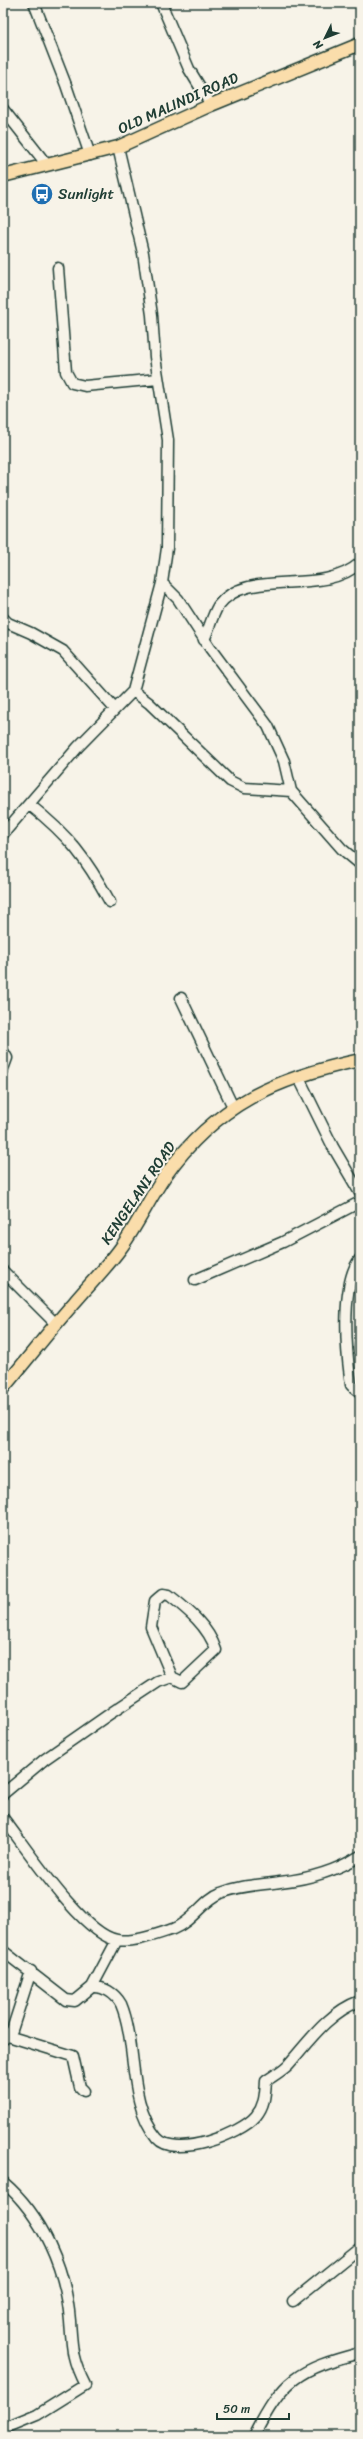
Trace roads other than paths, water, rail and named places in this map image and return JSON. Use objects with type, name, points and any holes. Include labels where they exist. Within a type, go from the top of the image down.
[{"type":"main road","name":"OLD MALINDI ROAD","points":[[3,176],[118,147],[211,105],[360,44]]},
{"type":"main road","name":"KENGELANI ROAD","points":[[3,1388],[122,1246],[177,1161],[207,1129],[233,1107],[267,1088],[298,1076],[360,1060]]},
{"type":"street","points":[[34,3],[66,86],[90,155]]},
{"type":"street","points":[[162,3],[189,69],[211,105]]},
{"type":"street","points":[[3,109],[47,165]]},
{"type":"street","points":[[3,834],[30,805],[73,752],[114,708],[133,691],[162,583],[167,548],[169,452],[158,379],[143,253],[118,147]]},
{"type":"street","points":[[58,268],[66,372],[72,383],[85,386],[158,379]]},
{"type":"street","points":[[204,640],[218,607],[241,590],[265,584],[310,583],[337,577],[360,563]]},
{"type":"street","points":[[162,583],[178,599],[204,640],[274,736],[284,761],[291,791],[333,839],[360,864]]},
{"type":"street","points":[[3,618],[8,623],[31,633],[63,651],[114,708]]},
{"type":"street","points":[[133,691],[148,703],[230,781],[249,789],[291,791]]},
{"type":"street","points":[[30,805],[63,833],[87,861],[110,902]]},
{"type":"street","points":[[181,998],[233,1107]]},
{"type":"street","points":[[3,1051],[7,1058],[3,1069]]},
{"type":"street","points":[[298,1076],[333,1147],[360,1193]]},
{"type":"street","points":[[195,1280],[283,1242],[360,1202]]},
{"type":"street","points":[[360,1259],[352,1272],[347,1321],[351,1385],[360,1392]]},
{"type":"street","points":[[3,1271],[56,1324]]},
{"type":"street","points":[[3,1794],[45,1759],[158,1682],[172,1677],[183,1682],[216,1650],[213,1640],[198,1620],[167,1594],[156,1598],[150,1624],[172,1677]]},
{"type":"street","points":[[3,1818],[70,1906],[93,1927],[117,1940],[142,1937],[174,1928],[192,1919],[219,1893],[246,1885],[310,1877],[334,1869],[360,1856]]},
{"type":"street","points":[[3,1951],[71,2002],[75,2002],[92,1987],[117,1940]]},
{"type":"street","points":[[30,1971],[12,2030],[6,2038],[73,2056],[80,2087],[84,2091]]},
{"type":"street","points":[[92,1987],[106,1989],[120,2004],[136,2083],[144,2112],[158,2138],[172,2146],[212,2141],[246,2124],[257,2115],[265,2099],[266,2082],[287,2066],[305,2042],[331,2019],[351,2004],[360,2001]]},
{"type":"street","points":[[3,2182],[29,2208],[51,2246],[64,2290],[75,2365],[85,2385],[37,2416],[3,2429]]},
{"type":"street","points":[[293,2301],[360,2247]]},
{"type":"street","points":[[254,2436],[269,2407],[282,2389],[298,2375],[360,2353]]},
{"type":"place","name":"Sunlight","points":[[42,194]]}]
